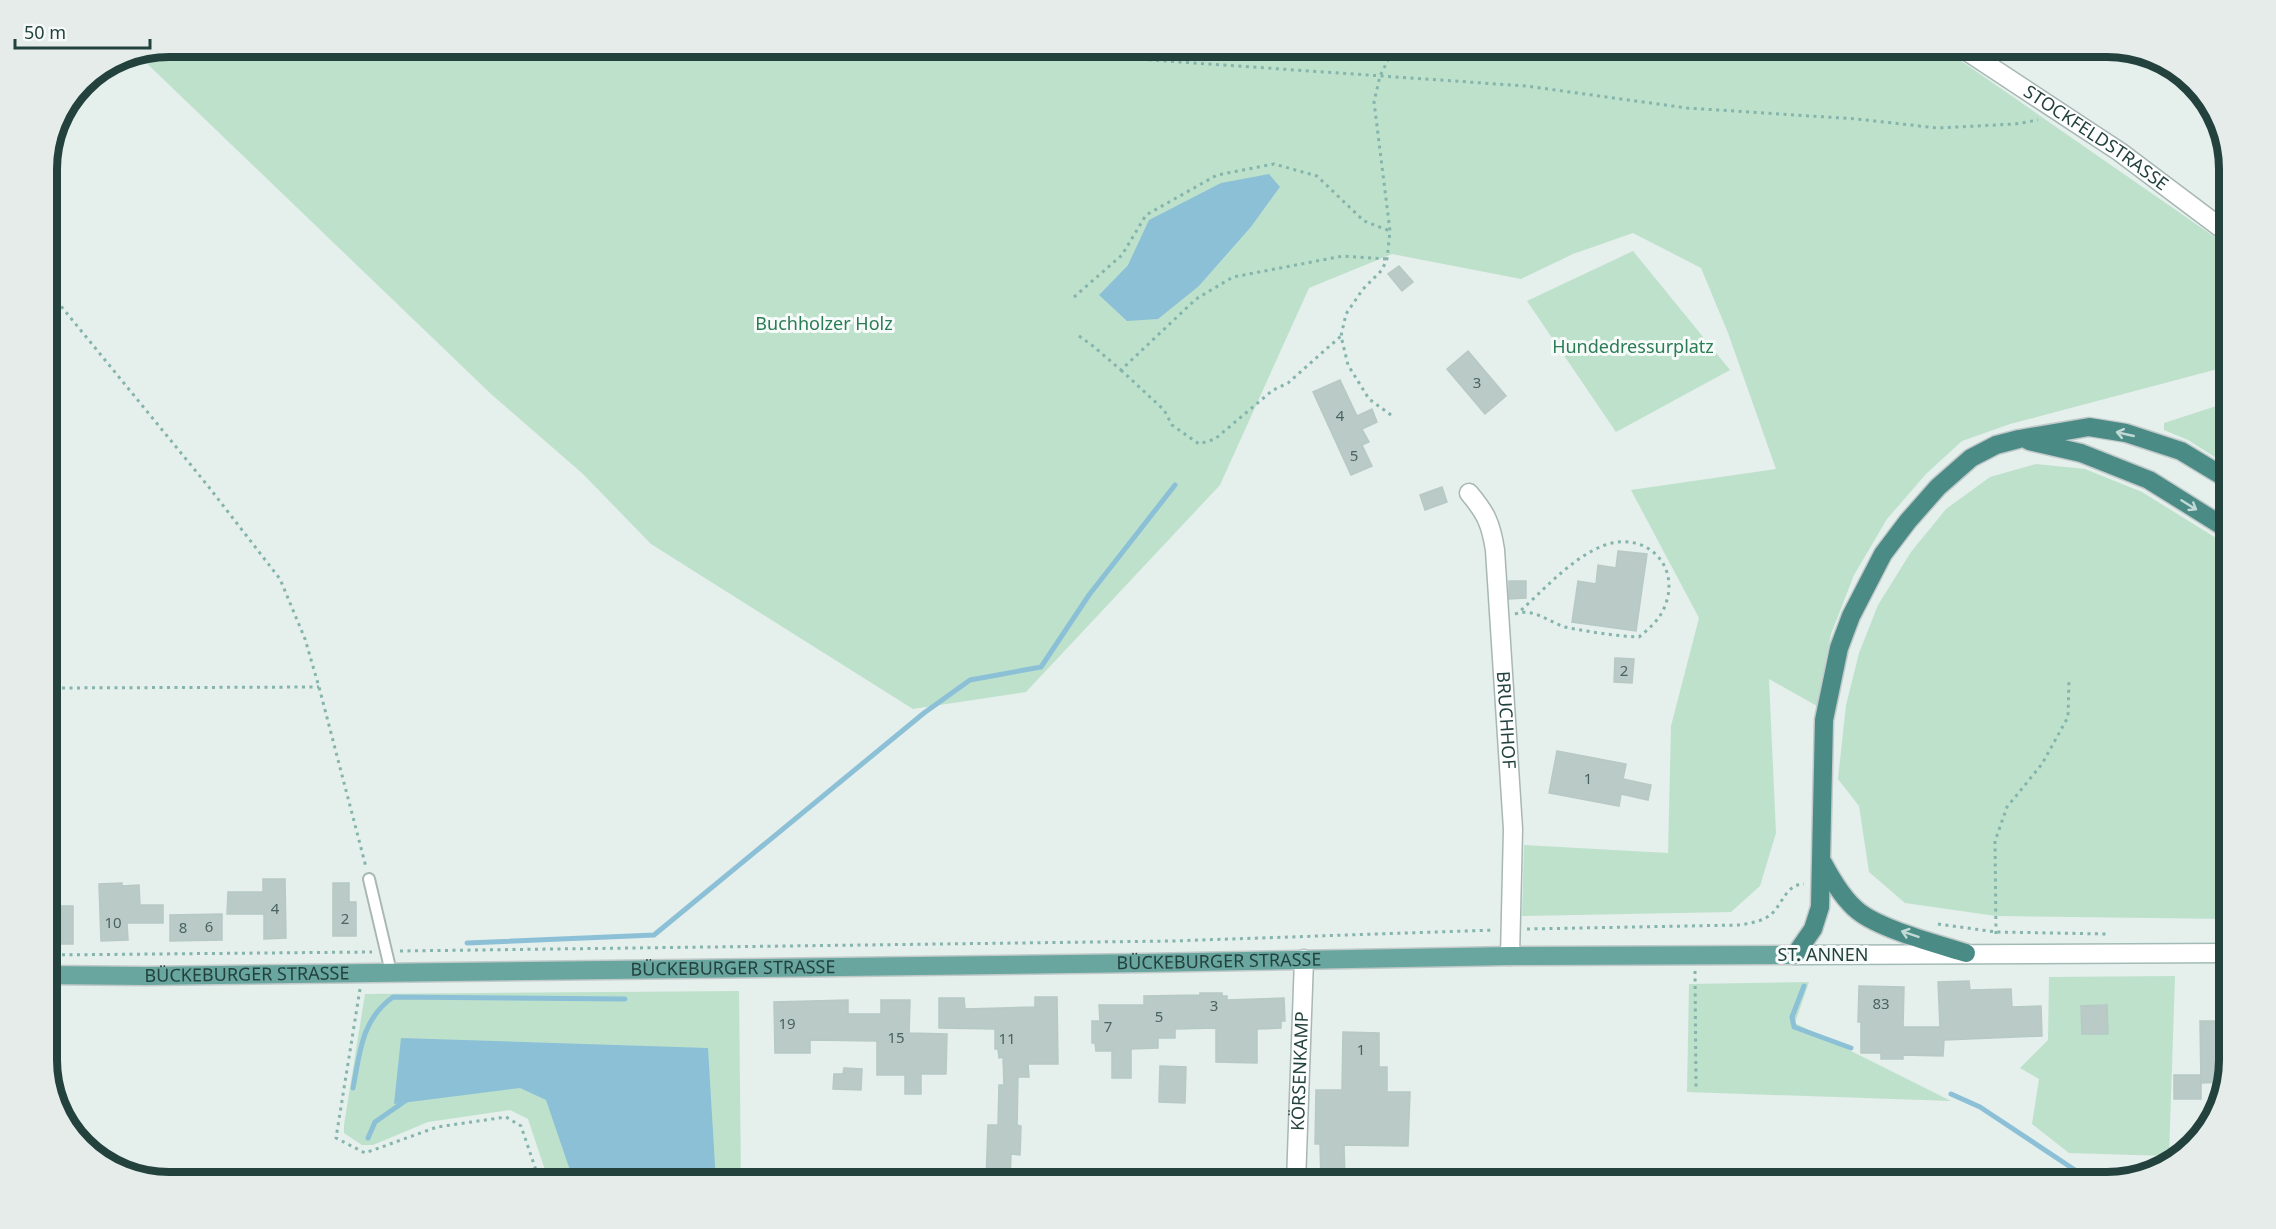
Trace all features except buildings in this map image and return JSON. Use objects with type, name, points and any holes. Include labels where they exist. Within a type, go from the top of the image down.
[{"type":"highway","points":[[1795,956],[1813,929],[1820,907],[1824,720],[1839,648],[1851,616],[1883,554],[1908,521],[1938,487],[1971,458],[1996,445],[2089,427],[2126,433],[2181,451],[2219,474]]},
{"type":"highway","points":[[2019,439],[2081,453],[2149,480],[2219,524]]},
{"type":"highway","points":[[1822,861],[1835,885],[1858,911],[1880,924],[1966,953]]},
{"type":"main road","name":"ST. ANNEN","points":[[1418,957],[1695,954],[1795,956]]},
{"type":"main road","name":"BÜCKEBURGER STRASSE","points":[[57,975],[145,976],[1145,963],[1418,957]]},
{"type":"street","name":"STOCKFELDSTRASSE","points":[[1976,57],[2120,152],[2219,226]]},
{"type":"street","name":"BRUCHHOF","points":[[1469,493],[1484,511],[1491,526],[1495,550],[1513,829],[1510,956]]},
{"type":"street","name":"ST. ANNEN","points":[[1795,956],[2219,953]]},
{"type":"street","name":"KÖRSENKAMP","points":[[1296,1172],[1304,959]]},
{"type":"lane","points":[[369,879],[391,972]]},
{"type":"path","points":[[1092,57],[1526,86],[1687,108],[1857,119],[1937,128],[2015,124],[2065,115]]},
{"type":"path","points":[[1390,57],[1380,76],[1374,102],[1390,231],[1387,259],[1382,270],[1363,289],[1346,314],[1341,336],[1348,365],[1369,399],[1391,415]]},
{"type":"path","points":[[1074,297],[1122,255],[1146,215],[1217,175],[1274,164],[1317,176],[1364,221],[1390,231]]},
{"type":"path","points":[[1120,370],[1196,299],[1233,277],[1343,256],[1387,259]]},
{"type":"path","points":[[57,301],[208,486],[280,579],[304,639],[319,687],[369,879]]},
{"type":"path","points":[[1079,336],[1164,410],[1172,425],[1199,444],[1215,439],[1273,390],[1288,383],[1341,336]]},
{"type":"path","points":[[1500,622],[1518,613],[1566,569],[1587,554],[1607,544],[1629,542],[1646,546],[1658,556],[1668,573],[1669,594],[1665,607],[1654,626],[1639,637],[1618,636],[1565,627],[1534,613],[1518,613]]},
{"type":"path","points":[[1996,953],[1995,841],[2007,807],[2042,764],[2067,717],[2069,679]]},
{"type":"path","points":[[57,688],[319,687]]},
{"type":"path","points":[[57,955],[1172,941],[1740,925],[1759,922],[1771,915],[1791,887],[1800,884],[1822,884]]},
{"type":"path","points":[[1936,924],[1996,932],[2116,934]]},
{"type":"path","points":[[1695,954],[1696,1087]]},
{"type":"path","points":[[362,973],[336,1138],[365,1154],[437,1127],[506,1117],[520,1126],[536,1172]]},
{"type":"green space","name":"Buchholzer Holz","points":[[168,57],[1955,57],[2219,240],[2219,369],[2010,424],[1962,441],[1926,474],[1887,519],[1854,575],[1831,634],[1817,706],[1769,679],[1776,833],[1760,886],[1731,912],[1522,916],[1524,845],[1668,853],[1671,726],[1699,618],[1631,490],[1776,469],[1728,333],[1701,268],[1633,233],[1573,254],[1521,279],[1392,254],[1309,288],[1220,485],[1026,692],[913,709],[651,544],[583,474],[491,394],[144,60]],"holes":[[[1280,187],[1251,227],[1199,286],[1100,294],[1128,265]]]},
{"type":"green space","name":"Hundedressurplatz","points":[[1633,251],[1730,370],[1616,432],[1527,301]]},
{"type":"green space","points":[[2219,405],[2219,460],[2188,440],[2164,430],[2164,423]]},
{"type":"green space","points":[[2036,464],[2085,469],[2142,492],[2219,540],[2219,919],[1996,916],[1905,903],[1869,872],[1859,806],[1838,779],[1846,705],[1859,653],[1878,605],[1911,552],[1946,509],[1990,477]]},
{"type":"green space","points":[[2175,976],[2169,1153],[2165,1156],[2069,1153],[2032,1124],[2039,1079],[2020,1068],[2048,1040],[2049,977]]},
{"type":"green space","points":[[1809,982],[1795,1023],[1951,1101],[1687,1092],[1689,984]]},
{"type":"green space","points":[[739,991],[741,1172],[546,1172],[528,1119],[510,1110],[428,1122],[373,1145],[362,1145],[344,1133],[344,1125],[365,994]]},
{"type":"water","points":[[1269,174],[1280,187],[1251,227],[1199,286],[1158,319],[1127,321],[1099,295],[1128,265],[1149,220],[1221,183]]},
{"type":"water","points":[[401,1038],[708,1048],[715,1172],[571,1172],[546,1100],[520,1088],[394,1104]]},
{"type":"waterway","points":[[467,943],[654,935],[924,713],[970,680],[1041,667],[1089,595],[1175,485]]},
{"type":"waterway","points":[[1804,986],[1792,1017],[1794,1027],[1851,1048]]},
{"type":"waterway","points":[[353,1088],[360,1050],[368,1027],[382,1006],[393,997],[625,999]]},
{"type":"waterway","points":[[1951,1094],[1980,1107],[2078,1172]]},
{"type":"waterway","points":[[368,1138],[375,1122],[408,1099]]}]
